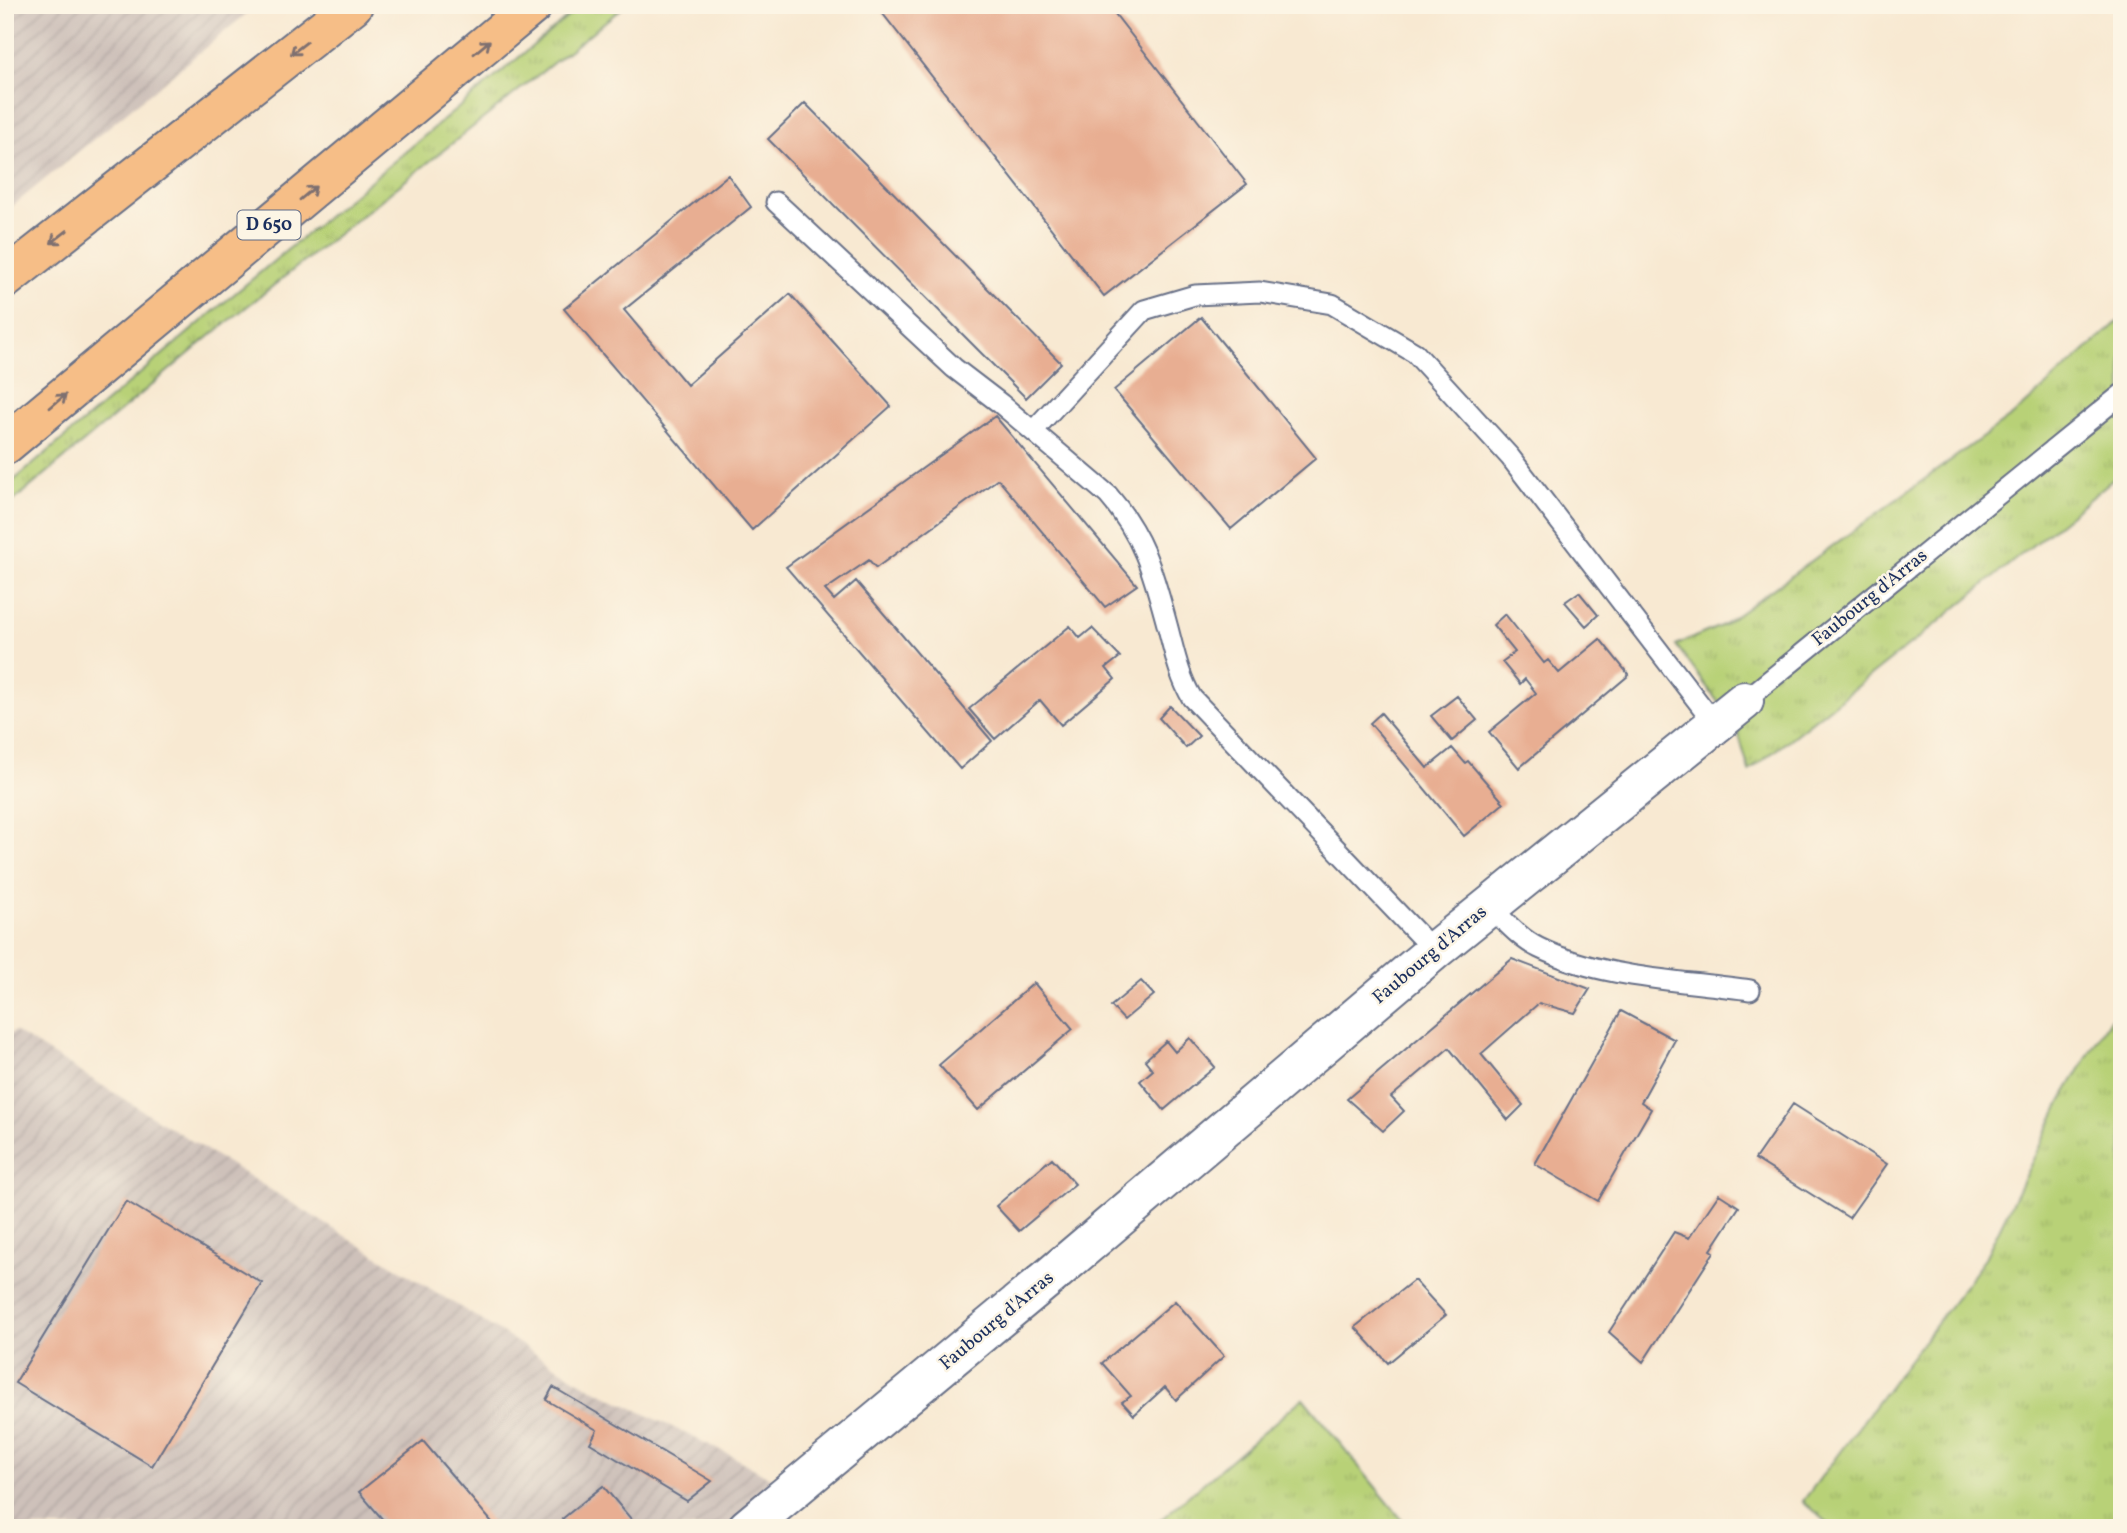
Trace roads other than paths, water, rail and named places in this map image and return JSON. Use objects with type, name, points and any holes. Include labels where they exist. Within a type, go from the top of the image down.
[{"type":"main road","points":[[5,279],[353,5]]},
{"type":"main road","name":"D 650","points":[[5,445],[533,5]]},
{"type":"street","name":"Faubourg d'Arras","points":[[747,1528],[1058,1270],[1434,951],[1744,701]]},
{"type":"lane","points":[[776,202],[954,368],[1033,431],[1108,495],[1123,512],[1137,534],[1154,576],[1178,669],[1192,698],[1434,951]]},
{"type":"lane","points":[[1033,431],[1144,310],[1195,295],[1260,292],[1332,304],[1415,353],[1510,457],[1714,724]]},
{"type":"lane","name":"Faubourg d'Arras","points":[[1744,701],[2122,394]]},
{"type":"lane","points":[[1489,906],[1527,941],[1557,955],[1614,971],[1750,990]]}]
